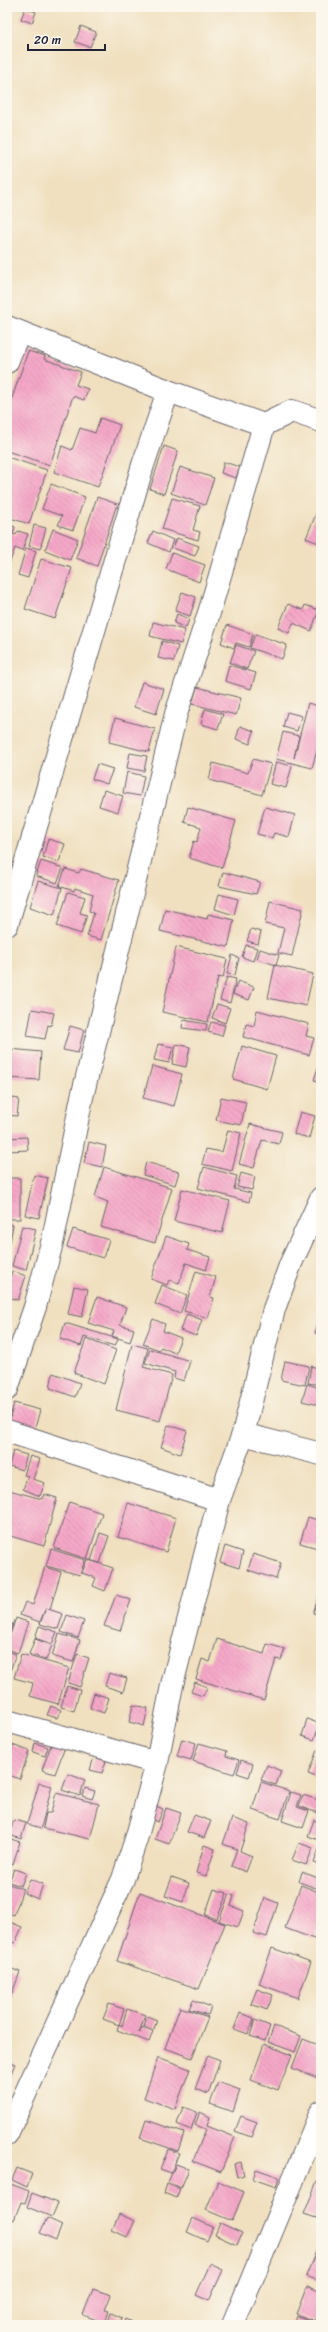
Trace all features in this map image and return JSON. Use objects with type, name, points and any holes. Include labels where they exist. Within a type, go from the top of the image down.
[{"type":"street","points":[[7,362],[13,330],[168,391],[264,425]]},
{"type":"street","points":[[7,925],[140,472],[168,391]]},
{"type":"street","points":[[7,1388],[35,1307],[53,1239],[82,1097],[176,714],[264,425],[292,410],[321,421]]},
{"type":"street","points":[[7,2134],[123,1878],[137,1836],[157,1763],[172,1685],[219,1500],[243,1434],[274,1309],[291,1263],[321,1198]]},
{"type":"street","points":[[7,1431],[219,1500]]},
{"type":"street","points":[[243,1434],[321,1454]]},
{"type":"street","points":[[7,1721],[157,1763]]},
{"type":"street","points":[[233,2325],[321,2112]]},
{"type":"building","points":[[25,8],[36,12],[32,23],[21,19]]},
{"type":"building","points":[[81,26],[96,32],[90,47],[75,42]]},
{"type":"building","points":[[28,351],[45,356],[44,359],[81,372],[76,385],[88,389],[84,400],[73,396],[50,465],[7,451],[7,413]]},
{"type":"building","points":[[100,418],[120,425],[98,487],[54,472],[62,446],[72,450],[80,428],[95,433]]},
{"type":"building","points":[[164,446],[178,451],[164,494],[150,489]]},
{"type":"building","points":[[7,457],[47,470],[29,524],[7,517]]},
{"type":"building","points":[[224,462],[240,467],[236,478],[221,473]]},
{"type":"building","points":[[180,467],[214,478],[205,505],[171,493]]},
{"type":"building","points":[[51,484],[85,497],[73,530],[58,525],[62,516],[42,509]]},
{"type":"building","points":[[97,497],[117,504],[97,566],[76,558]]},
{"type":"building","points":[[172,498],[200,506],[193,530],[200,532],[198,540],[162,529]]},
{"type":"building","points":[[319,507],[321,508],[321,544],[306,538]]},
{"type":"building","points":[[7,524],[15,527],[13,534],[16,535],[18,531],[28,534],[22,551],[15,548],[7,570]]},
{"type":"building","points":[[34,525],[46,528],[40,549],[29,546]]},
{"type":"building","points":[[53,529],[78,539],[70,560],[45,550]]},
{"type":"building","points":[[153,531],[173,540],[169,552],[148,543]]},
{"type":"building","points":[[177,538],[199,546],[195,556],[173,548]]},
{"type":"building","points":[[26,548],[36,551],[28,578],[18,575]]},
{"type":"building","points":[[172,553],[205,565],[199,582],[166,569]]},
{"type":"building","points":[[41,559],[72,568],[55,619],[25,609]]},
{"type":"building","points":[[182,592],[196,597],[190,616],[175,611]]},
{"type":"building","points":[[288,604],[303,610],[305,605],[319,610],[311,631],[293,623],[289,633],[278,628]]},
{"type":"building","points":[[177,614],[189,619],[186,628],[174,623]]},
{"type":"building","points":[[153,622],[185,630],[181,644],[150,636]]},
{"type":"building","points":[[227,625],[253,634],[249,647],[236,643],[234,648],[221,643]]},
{"type":"building","points":[[255,634],[287,645],[282,659],[250,648]]},
{"type":"building","points":[[162,641],[178,646],[174,661],[158,658]]},
{"type":"building","points":[[236,645],[254,651],[247,669],[230,663]]},
{"type":"building","points":[[229,665],[256,673],[251,689],[225,681]]},
{"type":"building","points":[[142,682],[164,689],[156,714],[134,707]]},
{"type":"building","points":[[197,687],[241,698],[236,715],[192,704]]},
{"type":"building","points":[[308,703],[321,707],[321,736],[312,768],[276,759],[283,732],[299,736],[294,758]]},
{"type":"building","points":[[205,709],[223,714],[218,729],[201,724]]},
{"type":"building","points":[[287,712],[302,716],[297,731],[283,727]]},
{"type":"building","points":[[115,718],[155,729],[149,752],[109,742]]},
{"type":"building","points":[[240,726],[254,731],[250,744],[236,739]]},
{"type":"building","points":[[130,753],[147,756],[144,771],[127,768]]},
{"type":"building","points":[[253,759],[271,764],[262,795],[209,780],[213,763],[248,773]]},
{"type":"building","points":[[276,762],[292,766],[286,788],[270,784]]},
{"type":"building","points":[[97,764],[113,769],[107,784],[92,779]]},
{"type":"building","points":[[127,772],[144,776],[140,796],[123,793]]},
{"type":"building","points":[[104,790],[123,796],[118,812],[99,806]]},
{"type":"building","points":[[188,807],[236,821],[222,868],[189,858],[194,841],[197,842],[201,827],[184,822]]},
{"type":"building","points":[[265,807],[295,815],[289,837],[274,833],[272,838],[257,834]]},
{"type":"building","points":[[48,839],[65,844],[59,862],[43,857]]},
{"type":"building","points":[[41,861],[63,868],[57,883],[36,876]]},
{"type":"building","points":[[65,869],[79,873],[81,869],[119,880],[101,940],[87,936],[94,913],[89,911],[93,894],[75,888],[74,891],[59,886]]},
{"type":"building","points":[[223,872],[260,882],[256,894],[219,886]]},
{"type":"building","points":[[38,881],[62,888],[54,915],[30,907]]},
{"type":"building","points":[[68,892],[85,897],[80,913],[87,915],[81,934],[57,926]]},
{"type":"building","points":[[219,894],[238,899],[234,915],[215,909]]},
{"type":"building","points":[[270,901],[303,909],[292,956],[278,953],[284,928],[265,924]]},
{"type":"building","points":[[165,909],[207,919],[208,914],[234,920],[228,947],[160,931]]},
{"type":"building","points":[[251,929],[261,932],[258,944],[247,941]]},
{"type":"building","points":[[246,945],[257,948],[253,961],[242,957]]},
{"type":"building","points":[[176,947],[227,959],[223,978],[218,977],[208,1022],[162,1012]]},
{"type":"building","points":[[260,949],[279,955],[276,965],[257,959]]},
{"type":"building","points":[[232,955],[239,958],[235,975],[227,974]]},
{"type":"building","points":[[275,965],[313,974],[306,1006],[268,998]]},
{"type":"building","points":[[227,977],[236,979],[230,1003],[220,1000]]},
{"type":"building","points":[[238,981],[254,987],[249,1000],[233,994]]},
{"type":"building","points":[[217,1004],[230,1008],[225,1023],[212,1018]]},
{"type":"building","points":[[32,1009],[54,1013],[51,1026],[48,1025],[45,1039],[27,1036]]},
{"type":"building","points":[[257,1010],[309,1024],[306,1036],[314,1038],[309,1055],[243,1037],[246,1024],[254,1026]]},
{"type":"building","points":[[183,1020],[207,1024],[206,1031],[182,1028]]},
{"type":"building","points":[[211,1022],[225,1025],[222,1036],[208,1032]]},
{"type":"building","points":[[70,1026],[84,1030],[78,1053],[63,1050]]},
{"type":"building","points":[[158,1044],[173,1047],[169,1063],[154,1060]]},
{"type":"building","points":[[176,1044],[190,1047],[186,1067],[172,1064]]},
{"type":"building","points":[[242,1046],[276,1056],[267,1089],[233,1079]]},
{"type":"building","points":[[10,1049],[41,1052],[39,1080],[8,1078]]},
{"type":"building","points":[[321,1061],[321,1082],[314,1080]]},
{"type":"building","points":[[152,1066],[182,1074],[174,1106],[143,1098]]},
{"type":"building","points":[[7,1097],[19,1099],[17,1116],[7,1115]]},
{"type":"building","points":[[221,1097],[246,1102],[241,1125],[216,1120]]},
{"type":"building","points":[[300,1112],[315,1116],[309,1138],[294,1134]]},
{"type":"building","points":[[250,1124],[282,1132],[279,1144],[262,1140],[254,1168],[239,1164]]},
{"type":"building","points":[[228,1130],[241,1133],[232,1171],[202,1164],[206,1149],[222,1152]]},
{"type":"building","points":[[27,1137],[28,1150],[8,1151],[8,1138]]},
{"type":"building","points":[[89,1142],[106,1146],[102,1167],[84,1163]]},
{"type":"building","points":[[146,1162],[179,1172],[175,1185],[143,1175]]},
{"type":"building","points":[[104,1167],[172,1188],[155,1243],[101,1227],[108,1202],[95,1197]]},
{"type":"building","points":[[204,1167],[237,1176],[234,1189],[251,1193],[249,1202],[198,1188]]},
{"type":"building","points":[[241,1173],[255,1177],[252,1190],[237,1187]]},
{"type":"building","points":[[34,1175],[48,1178],[39,1218],[25,1215]]},
{"type":"building","points":[[7,1178],[20,1178],[20,1219],[7,1219]]},
{"type":"building","points":[[182,1189],[230,1201],[222,1233],[174,1221]]},
{"type":"building","points":[[7,1224],[13,1225],[10,1242],[7,1241]]},
{"type":"building","points":[[22,1226],[36,1229],[26,1270],[12,1266]]},
{"type":"building","points":[[73,1229],[109,1240],[103,1258],[67,1247]]},
{"type":"building","points":[[166,1236],[189,1244],[187,1250],[210,1257],[206,1270],[186,1263],[179,1283],[169,1280],[167,1285],[151,1279]]},
{"type":"building","points":[[12,1271],[26,1276],[18,1300],[7,1297],[7,1276],[10,1277]]},
{"type":"building","points":[[196,1271],[216,1277],[210,1297],[214,1298],[208,1318],[184,1311]]},
{"type":"building","points":[[162,1285],[187,1295],[180,1314],[155,1304]]},
{"type":"building","points":[[74,1286],[88,1289],[82,1317],[68,1314]]},
{"type":"building","points":[[97,1297],[126,1307],[120,1325],[134,1329],[130,1342],[112,1336],[114,1331],[88,1323]]},
{"type":"building","points":[[187,1314],[202,1320],[196,1336],[180,1330]]},
{"type":"building","points":[[321,1314],[321,1335],[315,1333]]},
{"type":"building","points":[[153,1319],[165,1324],[163,1331],[181,1338],[175,1353],[161,1347],[159,1350],[143,1344]]},
{"type":"building","points":[[65,1323],[118,1339],[115,1346],[84,1337],[81,1346],[60,1339]]},
{"type":"building","points":[[86,1339],[116,1350],[104,1384],[74,1373]]},
{"type":"building","points":[[132,1344],[148,1348],[143,1367],[172,1375],[160,1421],[116,1410]]},
{"type":"building","points":[[150,1349],[190,1361],[184,1381],[174,1378],[175,1372],[145,1363]]},
{"type":"building","points":[[285,1361],[309,1366],[305,1385],[281,1380]]},
{"type":"building","points":[[311,1366],[321,1369],[321,1385],[308,1383]]},
{"type":"building","points":[[53,1373],[80,1383],[75,1397],[50,1388]]},
{"type":"building","points":[[307,1384],[321,1388],[319,1405],[302,1401]]},
{"type":"building","points":[[14,1403],[40,1410],[34,1432],[8,1425]]},
{"type":"building","points":[[168,1425],[187,1431],[180,1454],[161,1447]]},
{"type":"building","points":[[13,1451],[27,1455],[22,1470],[9,1466]]},
{"type":"building","points":[[30,1456],[40,1459],[33,1479],[45,1483],[40,1496],[23,1489],[28,1476],[24,1475]]},
{"type":"building","points":[[9,1490],[42,1499],[44,1494],[57,1498],[44,1546],[7,1535]]},
{"type":"building","points":[[69,1502],[102,1513],[87,1559],[54,1548]]},
{"type":"building","points":[[128,1503],[176,1518],[166,1552],[118,1537]]},
{"type":"building","points":[[308,1517],[321,1521],[321,1549],[300,1543]]},
{"type":"building","points":[[100,1533],[109,1536],[100,1563],[91,1561]]},
{"type":"building","points":[[225,1546],[243,1552],[239,1568],[220,1562]]},
{"type":"building","points":[[51,1549],[85,1560],[80,1575],[46,1566]]},
{"type":"building","points":[[253,1554],[281,1563],[276,1579],[248,1570]]},
{"type":"building","points":[[87,1559],[113,1568],[105,1591],[93,1586],[96,1578],[82,1573]]},
{"type":"building","points":[[45,1567],[61,1572],[50,1609],[45,1608],[63,1614],[58,1629],[40,1624],[45,1610],[40,1622],[20,1615],[25,1602],[33,1605]]},
{"type":"building","points":[[321,1589],[321,1615],[313,1613]]},
{"type":"building","points":[[116,1595],[131,1600],[120,1631],[104,1626]]},
{"type":"building","points":[[67,1615],[84,1621],[78,1638],[61,1632]]},
{"type":"building","points":[[16,1618],[28,1622],[18,1653],[7,1649],[7,1643]]},
{"type":"building","points":[[7,1621],[13,1624],[7,1639]]},
{"type":"building","points":[[39,1626],[57,1632],[52,1644],[35,1638]]},
{"type":"building","points":[[59,1634],[80,1640],[73,1662],[52,1656]]},
{"type":"building","points":[[35,1639],[52,1645],[46,1660],[29,1654]]},
{"type":"building","points":[[217,1639],[264,1654],[267,1644],[285,1649],[281,1660],[276,1659],[264,1700],[196,1679],[202,1659],[210,1662]]},
{"type":"building","points":[[7,1651],[16,1654],[7,1680]]},
{"type":"building","points":[[21,1654],[69,1668],[58,1704],[30,1696],[33,1683],[14,1678]]},
{"type":"building","points":[[77,1654],[89,1658],[80,1687],[68,1683]]},
{"type":"building","points":[[109,1673],[127,1678],[123,1692],[105,1686]]},
{"type":"building","points":[[195,1682],[207,1687],[203,1696],[191,1692]]},
{"type":"building","points":[[67,1686],[80,1690],[74,1711],[61,1707]]},
{"type":"building","points":[[94,1693],[109,1698],[104,1713],[90,1708]]},
{"type":"building","points":[[133,1705],[148,1708],[144,1726],[129,1722]]},
{"type":"building","points":[[51,1706],[61,1710],[57,1718],[47,1715]]},
{"type":"building","points":[[307,1719],[320,1724],[314,1740],[302,1736]]},
{"type":"building","points":[[182,1739],[196,1743],[191,1760],[177,1756]]},
{"type":"building","points":[[52,1742],[65,1747],[55,1774],[42,1770]]},
{"type":"building","points":[[7,1743],[29,1751],[20,1779],[7,1775]]},
{"type":"building","points":[[35,1743],[48,1747],[45,1756],[33,1752]]},
{"type":"building","points":[[199,1743],[227,1751],[226,1756],[239,1760],[234,1774],[193,1761]]},
{"type":"building","points":[[317,1750],[321,1751],[319,1778],[308,1774]]},
{"type":"building","points":[[94,1757],[106,1761],[102,1773],[90,1770]]},
{"type":"building","points":[[241,1760],[253,1764],[249,1777],[237,1773]]},
{"type":"building","points":[[267,1765],[281,1771],[276,1785],[261,1780]]},
{"type":"building","points":[[68,1774],[85,1780],[80,1796],[62,1790]]},
{"type":"building","points":[[261,1782],[289,1791],[280,1819],[252,1810]]},
{"type":"building","points":[[39,1783],[52,1786],[41,1828],[27,1824]]},
{"type":"building","points":[[85,1788],[95,1791],[92,1799],[82,1796]]},
{"type":"building","points":[[291,1792],[301,1795],[297,1807],[309,1811],[303,1828],[282,1821]]},
{"type":"building","points":[[56,1793],[99,1804],[90,1839],[43,1828],[46,1813],[51,1813]]},
{"type":"building","points":[[303,1795],[321,1801],[321,1820],[318,1819],[320,1814],[299,1806]]},
{"type":"building","points":[[151,1804],[163,1809],[158,1822],[146,1818]]},
{"type":"building","points":[[166,1808],[181,1813],[169,1844],[155,1839]]},
{"type":"building","points":[[194,1815],[211,1821],[204,1838],[187,1832]]},
{"type":"building","points":[[232,1818],[249,1824],[240,1851],[252,1856],[246,1872],[231,1866],[237,1849],[223,1844]]},
{"type":"building","points":[[7,1819],[11,1820],[8,1837],[7,1837]]},
{"type":"building","points":[[14,1820],[26,1823],[21,1839],[9,1835]]},
{"type":"building","points":[[314,1820],[321,1823],[321,1841],[308,1836]]},
{"type":"building","points":[[8,1838],[20,1842],[13,1864],[7,1862]]},
{"type":"building","points":[[299,1843],[313,1848],[306,1865],[292,1860]]},
{"type":"building","points":[[204,1845],[215,1849],[206,1876],[196,1873]]},
{"type":"building","points":[[321,1846],[321,1865],[314,1863]]},
{"type":"building","points":[[14,1869],[26,1873],[21,1886],[9,1882]]},
{"type":"building","points":[[302,1872],[321,1879],[321,1890],[299,1882]]},
{"type":"building","points":[[172,1877],[189,1883],[183,1902],[165,1896]]},
{"type":"building","points":[[30,1879],[43,1884],[38,1899],[24,1893]]},
{"type":"building","points":[[9,1884],[23,1889],[14,1915],[7,1913],[7,1890]]},
{"type":"building","points":[[301,1885],[321,1893],[321,1921],[314,1939],[285,1928]]},
{"type":"building","points":[[214,1889],[227,1893],[217,1919],[205,1915]]},
{"type":"building","points":[[140,1892],[225,1924],[199,1989],[117,1961]]},
{"type":"building","points":[[229,1894],[234,1896],[231,1906],[244,1911],[238,1927],[219,1921]]},
{"type":"building","points":[[265,1898],[278,1903],[267,1937],[253,1933]]},
{"type":"building","points":[[10,1922],[22,1927],[15,1943],[7,1940],[7,1930]]},
{"type":"building","points":[[272,1948],[311,1962],[298,1998],[259,1984]]},
{"type":"building","points":[[7,1967],[20,1972],[10,1999],[7,1998]]},
{"type":"building","points":[[257,1989],[273,1995],[267,2010],[251,2004]]},
{"type":"building","points":[[193,2000],[211,2007],[208,2015],[189,2009]]},
{"type":"building","points":[[109,2004],[124,2009],[119,2025],[103,2019]]},
{"type":"building","points":[[180,2007],[208,2017],[192,2058],[165,2048]]},
{"type":"building","points":[[127,2009],[145,2015],[139,2033],[142,2027],[153,2031],[149,2042],[117,2030],[119,2024],[122,2026]]},
{"type":"building","points":[[240,2013],[254,2018],[248,2034],[234,2029]]},
{"type":"building","points":[[147,2016],[157,2020],[154,2029],[144,2026]]},
{"type":"building","points":[[255,2020],[270,2026],[265,2041],[250,2036]]},
{"type":"building","points":[[274,2026],[301,2036],[295,2052],[268,2042]]},
{"type":"building","points":[[303,2039],[321,2046],[321,2079],[292,2068]]},
{"type":"building","points":[[264,2044],[292,2055],[278,2090],[251,2080]]},
{"type":"building","points":[[208,2055],[220,2060],[208,2094],[195,2089]]},
{"type":"building","points":[[158,2057],[190,2069],[175,2109],[144,2098]]},
{"type":"building","points":[[7,2061],[15,2064],[7,2083]]},
{"type":"building","points":[[218,2082],[240,2090],[233,2112],[210,2104]]},
{"type":"building","points":[[183,2107],[197,2112],[191,2130],[177,2124]]},
{"type":"building","points":[[200,2112],[210,2117],[207,2126],[235,2137],[221,2172],[193,2161],[206,2129],[195,2125]]},
{"type":"building","points":[[241,2116],[257,2122],[251,2137],[235,2131]]},
{"type":"building","points":[[146,2120],[184,2133],[178,2151],[140,2138]]},
{"type":"building","points":[[168,2149],[179,2153],[171,2173],[160,2169]]},
{"type":"building","points":[[241,2162],[244,2175],[237,2177],[234,2164]]},
{"type":"building","points":[[176,2164],[189,2169],[181,2188],[168,2182]]},
{"type":"building","points":[[17,2168],[32,2174],[27,2187],[12,2180]]},
{"type":"building","points":[[256,2169],[279,2177],[276,2187],[253,2179]]},
{"type":"building","points":[[218,2181],[244,2192],[232,2221],[206,2210]]},
{"type":"building","points":[[317,2181],[321,2182],[321,2206],[316,2218],[304,2214]]},
{"type":"building","points":[[8,2183],[29,2191],[25,2203],[21,2202],[14,2220],[7,2217]]},
{"type":"building","points":[[167,2184],[180,2189],[176,2198],[164,2193]]},
{"type":"building","points":[[32,2193],[58,2203],[52,2217],[27,2207]]},
{"type":"building","points":[[119,2214],[135,2221],[127,2237],[112,2230]]},
{"type":"building","points":[[47,2218],[62,2225],[56,2240],[40,2233]]},
{"type":"building","points":[[193,2218],[213,2227],[207,2241],[187,2232]]},
{"type":"building","points":[[220,2223],[242,2233],[237,2245],[215,2235]]},
{"type":"building","points":[[321,2239],[321,2282],[306,2276]]},
{"type":"building","points":[[210,2264],[223,2270],[209,2301],[196,2295]]},
{"type":"building","points":[[307,2286],[321,2292],[321,2308],[314,2321],[296,2314]]},
{"type":"building","points":[[93,2289],[111,2295],[105,2310],[109,2311],[105,2323],[83,2315]]},
{"type":"building","points":[[111,2313],[122,2318],[119,2325],[107,2325]]},
{"type":"building","points":[[297,2316],[314,2322],[312,2325],[294,2325]]},
{"type":"building","points":[[125,2319],[138,2325],[123,2325]]}]
